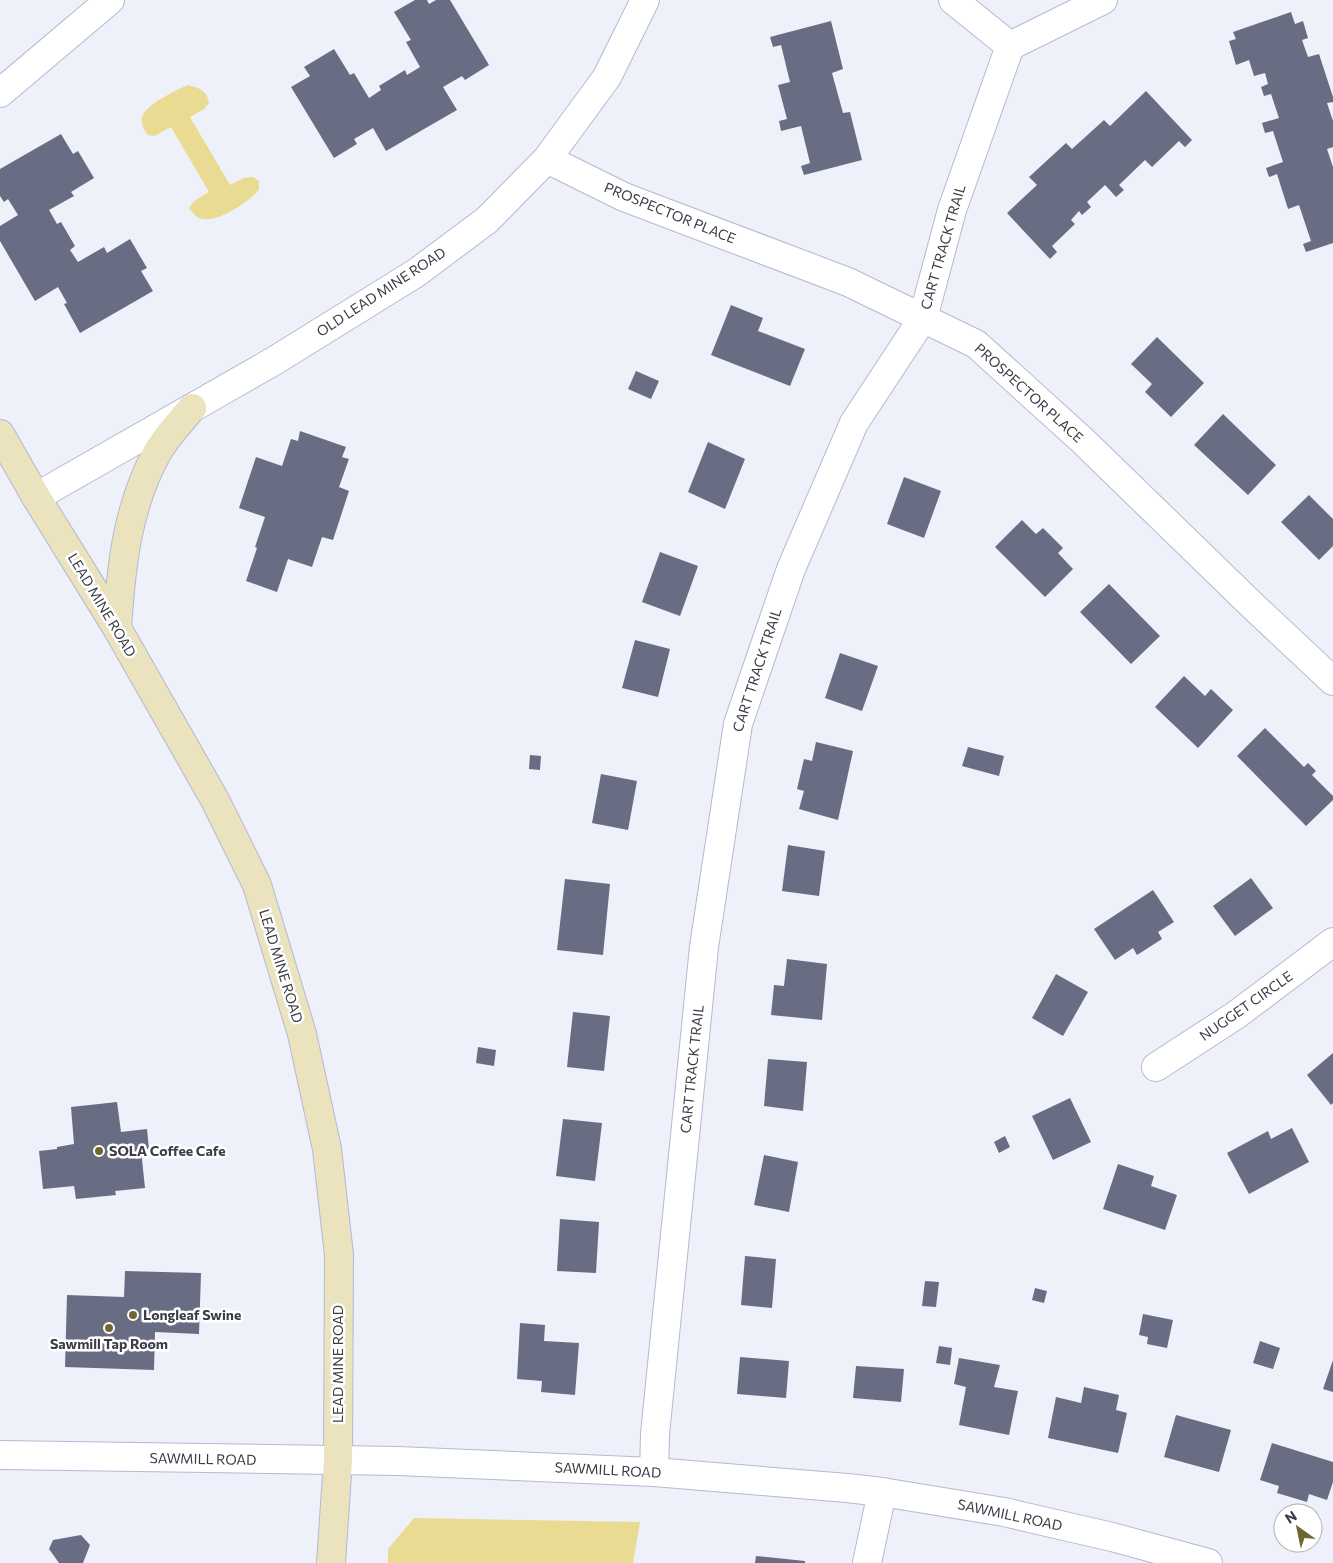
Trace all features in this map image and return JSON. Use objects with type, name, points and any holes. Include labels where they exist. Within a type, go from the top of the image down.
[{"type":"main road","points":[[117,628],[126,536],[138,496],[157,453],[171,432],[192,408]]},
{"type":"main road","name":"LEAD MINE ROAD","points":[[0,434],[36,497],[117,628],[215,800],[257,885],[302,1034],[327,1149],[339,1255],[338,1460],[332,1563]]},
{"type":"street","points":[[0,93],[110,0]]},
{"type":"street","name":"OLD LEAD MINE ROAD","points":[[36,497],[274,361],[416,273],[487,220],[547,160],[607,77],[645,0]]},
{"type":"street","points":[[953,0],[1010,46],[1103,0]]},
{"type":"street","name":"CART TRACK TRAIL","points":[[654,1472],[655,1434],[704,947],[738,724],[791,569],[854,423],[923,318],[952,210],[1010,46]]},
{"type":"street","name":"PROSPECTOR PLACE","points":[[547,160],[624,197],[848,282],[976,344],[1083,441],[1333,681]]},
{"type":"street","name":"NUGGET CIRCLE","points":[[1156,1067],[1236,1015],[1333,942]]},
{"type":"street","name":"SAWMILL ROAD","points":[[0,1455],[398,1461],[654,1472],[882,1492],[1004,1512],[1112,1537],[1208,1563]]},
{"type":"street","points":[[867,1563],[882,1492]]},
{"type":"shaded area","points":[[188,85],[202,90],[208,99],[209,103],[204,109],[190,117],[230,185],[244,178],[253,177],[259,181],[259,190],[247,201],[230,212],[212,219],[197,217],[189,208],[194,201],[209,192],[171,127],[154,136],[148,135],[142,124],[143,115],[149,107]]},
{"type":"shaded area","points":[[414,1518],[640,1522],[633,1563],[388,1563],[388,1549]]},
{"type":"building","points":[[415,0],[427,0],[429,4],[436,0],[450,0],[489,65],[465,80],[462,76],[443,87],[457,110],[386,151],[373,128],[354,139],[357,144],[334,158],[291,87],[310,76],[304,67],[334,49],[350,75],[354,73],[369,98],[381,90],[379,86],[405,70],[407,75],[420,67],[406,42],[411,40],[394,12]]},
{"type":"building","points":[[1291,12],[1295,24],[1303,21],[1308,38],[1302,40],[1308,57],[1319,54],[1333,97],[1333,102],[1327,103],[1333,121],[1333,147],[1327,149],[1333,167],[1333,243],[1306,252],[1303,244],[1311,241],[1299,205],[1288,209],[1277,174],[1269,177],[1266,168],[1283,162],[1273,131],[1265,133],[1262,123],[1279,118],[1271,94],[1264,96],[1261,87],[1268,84],[1265,73],[1254,76],[1249,60],[1236,65],[1229,41],[1236,39],[1233,32]]},
{"type":"building","points":[[831,21],[843,69],[832,73],[843,113],[850,112],[862,160],[804,175],[801,166],[810,163],[801,126],[781,131],[779,121],[787,119],[778,85],[790,82],[781,45],[773,47],[770,37]]},
{"type":"building","points":[[1146,91],[1192,140],[1185,147],[1179,141],[1152,167],[1145,160],[1119,185],[1124,190],[1116,197],[1105,185],[1087,202],[1091,207],[1082,215],[1079,211],[1071,220],[1075,224],[1052,246],[1057,252],[1050,259],[1007,213],[1037,185],[1029,177],[1066,143],[1072,149],[1104,120],[1110,126]]},
{"type":"building","points":[[61,134],[73,154],[78,151],[94,178],[71,192],[74,196],[49,210],[57,224],[61,222],[75,246],[70,250],[78,262],[104,247],[107,253],[130,239],[147,268],[141,271],[153,291],[80,333],[64,304],[67,303],[58,287],[35,301],[0,241],[0,226],[18,215],[8,199],[4,202],[0,196],[0,169]]},
{"type":"building","points":[[731,305],[763,318],[758,331],[805,349],[790,386],[711,355]]},
{"type":"building","points":[[1157,337],[1204,383],[1171,417],[1145,392],[1152,384],[1131,364]]},
{"type":"building","points":[[636,371],[659,381],[651,399],[628,389]]},
{"type":"building","points":[[1223,414],[1276,465],[1248,495],[1194,445]]},
{"type":"building","points":[[300,431],[346,447],[342,457],[349,459],[339,487],[349,491],[333,540],[322,537],[312,567],[288,559],[277,592],[246,581],[265,517],[239,508],[256,457],[282,466],[291,439],[298,441]]},
{"type":"building","points":[[708,442],[745,459],[725,509],[688,492]]},
{"type":"building","points":[[904,477],[941,491],[924,538],[887,524]]},
{"type":"building","points":[[1309,495],[1333,519],[1333,546],[1319,560],[1281,522]]},
{"type":"building","points":[[1022,520],[1036,534],[1043,528],[1063,548],[1058,553],[1073,569],[1045,597],[995,547]]},
{"type":"building","points":[[660,552],[698,566],[680,616],[642,602]]},
{"type":"building","points":[[1109,584],[1160,636],[1131,664],[1080,612]]},
{"type":"building","points":[[635,640],[670,649],[658,697],[622,688]]},
{"type":"building","points":[[840,653],[878,666],[862,711],[825,698]]},
{"type":"building","points":[[1184,676],[1205,696],[1211,689],[1233,710],[1198,748],[1155,707]]},
{"type":"building","points":[[1265,728],[1304,767],[1308,763],[1316,771],[1312,775],[1333,796],[1333,800],[1306,826],[1237,756]]},
{"type":"building","points":[[816,742],[853,751],[838,820],[799,809],[804,791],[797,789],[804,759],[812,761]]},
{"type":"building","points":[[968,747],[1004,756],[999,776],[962,766]]},
{"type":"building","points":[[530,755],[541,756],[540,770],[529,769]]},
{"type":"building","points":[[601,774],[637,781],[628,830],[592,823]]},
{"type":"building","points":[[788,845],[825,851],[819,896],[782,891]]},
{"type":"building","points":[[1251,878],[1273,908],[1235,936],[1213,906]]},
{"type":"building","points":[[565,879],[610,884],[603,955],[557,950]]},
{"type":"building","points":[[1153,890],[1174,922],[1158,932],[1162,939],[1137,955],[1133,948],[1115,960],[1094,929]]},
{"type":"building","points":[[787,959],[827,964],[822,1020],[771,1015],[774,985],[784,986]]},
{"type":"building","points":[[1056,974],[1088,992],[1063,1036],[1032,1018]]},
{"type":"building","points":[[573,1012],[610,1016],[604,1071],[567,1067]]},
{"type":"building","points":[[478,1047],[496,1050],[494,1066],[476,1063]]},
{"type":"building","points":[[1333,1053],[1333,1103],[1331,1105],[1307,1075]]},
{"type":"building","points":[[768,1059],[807,1062],[803,1111],[764,1106]]},
{"type":"building","points":[[1070,1098],[1091,1142],[1053,1160],[1032,1116]]},
{"type":"building","points":[[117,1102],[121,1132],[147,1129],[149,1149],[141,1150],[145,1188],[115,1191],[116,1195],[76,1199],[74,1186],[43,1189],[39,1151],[57,1149],[57,1147],[74,1144],[71,1107]]},
{"type":"building","points":[[563,1119],[602,1123],[595,1181],[556,1176]]},
{"type":"building","points":[[1292,1128],[1309,1162],[1249,1194],[1227,1153],[1268,1131],[1271,1139]]},
{"type":"building","points":[[1005,1136],[1010,1147],[999,1153],[994,1142]]},
{"type":"building","points":[[764,1155],[798,1162],[789,1212],[754,1205]]},
{"type":"building","points":[[1118,1164],[1154,1176],[1151,1186],[1177,1195],[1165,1230],[1103,1209]]},
{"type":"building","points":[[560,1219],[599,1222],[596,1273],[557,1271]]},
{"type":"building","points":[[745,1256],[776,1259],[772,1308],[741,1305]]},
{"type":"building","name":"Longleaf Swine","points":[[125,1271],[201,1273],[199,1334],[155,1332],[154,1370],[65,1367],[67,1295],[124,1297]]},
{"type":"building","points":[[925,1281],[939,1282],[936,1307],[922,1306]]},
{"type":"building","points":[[1035,1288],[1047,1291],[1044,1303],[1032,1300]]},
{"type":"building","points":[[1143,1314],[1173,1320],[1167,1348],[1147,1344],[1148,1337],[1139,1335]]},
{"type":"building","points":[[520,1323],[545,1325],[544,1341],[579,1343],[575,1395],[541,1392],[542,1381],[517,1379]]},
{"type":"building","points":[[1260,1341],[1280,1348],[1273,1369],[1253,1363]]},
{"type":"building","points":[[939,1346],[952,1348],[950,1365],[936,1363]]},
{"type":"building","points":[[740,1357],[789,1361],[786,1398],[737,1394]]},
{"type":"building","points":[[959,1358],[1000,1365],[994,1387],[1018,1391],[1009,1435],[959,1425],[966,1387],[954,1384]]},
{"type":"building","points":[[1333,1360],[1333,1392],[1323,1389]]},
{"type":"building","points":[[856,1366],[904,1369],[901,1402],[853,1398]]},
{"type":"building","points":[[1084,1387],[1119,1395],[1116,1410],[1127,1413],[1118,1453],[1048,1438],[1056,1397],[1081,1403]]},
{"type":"building","points":[[1176,1415],[1231,1430],[1219,1472],[1164,1457]]},
{"type":"building","points":[[1272,1443],[1333,1462],[1333,1482],[1327,1500],[1309,1494],[1307,1502],[1277,1493],[1279,1486],[1260,1480]]},
{"type":"building","points":[[81,1535],[90,1545],[83,1563],[59,1563],[49,1549],[53,1540]]},
{"type":"building","points":[[756,1556],[805,1561],[805,1563],[755,1563]]},
{"type":"place","name":"SOLA Coffee Cafe","points":[[99,1151]]},
{"type":"place","name":"Longleaf Swine","points":[[133,1315]]},
{"type":"place","name":"Sawmill Tap Room","points":[[109,1328]]}]
